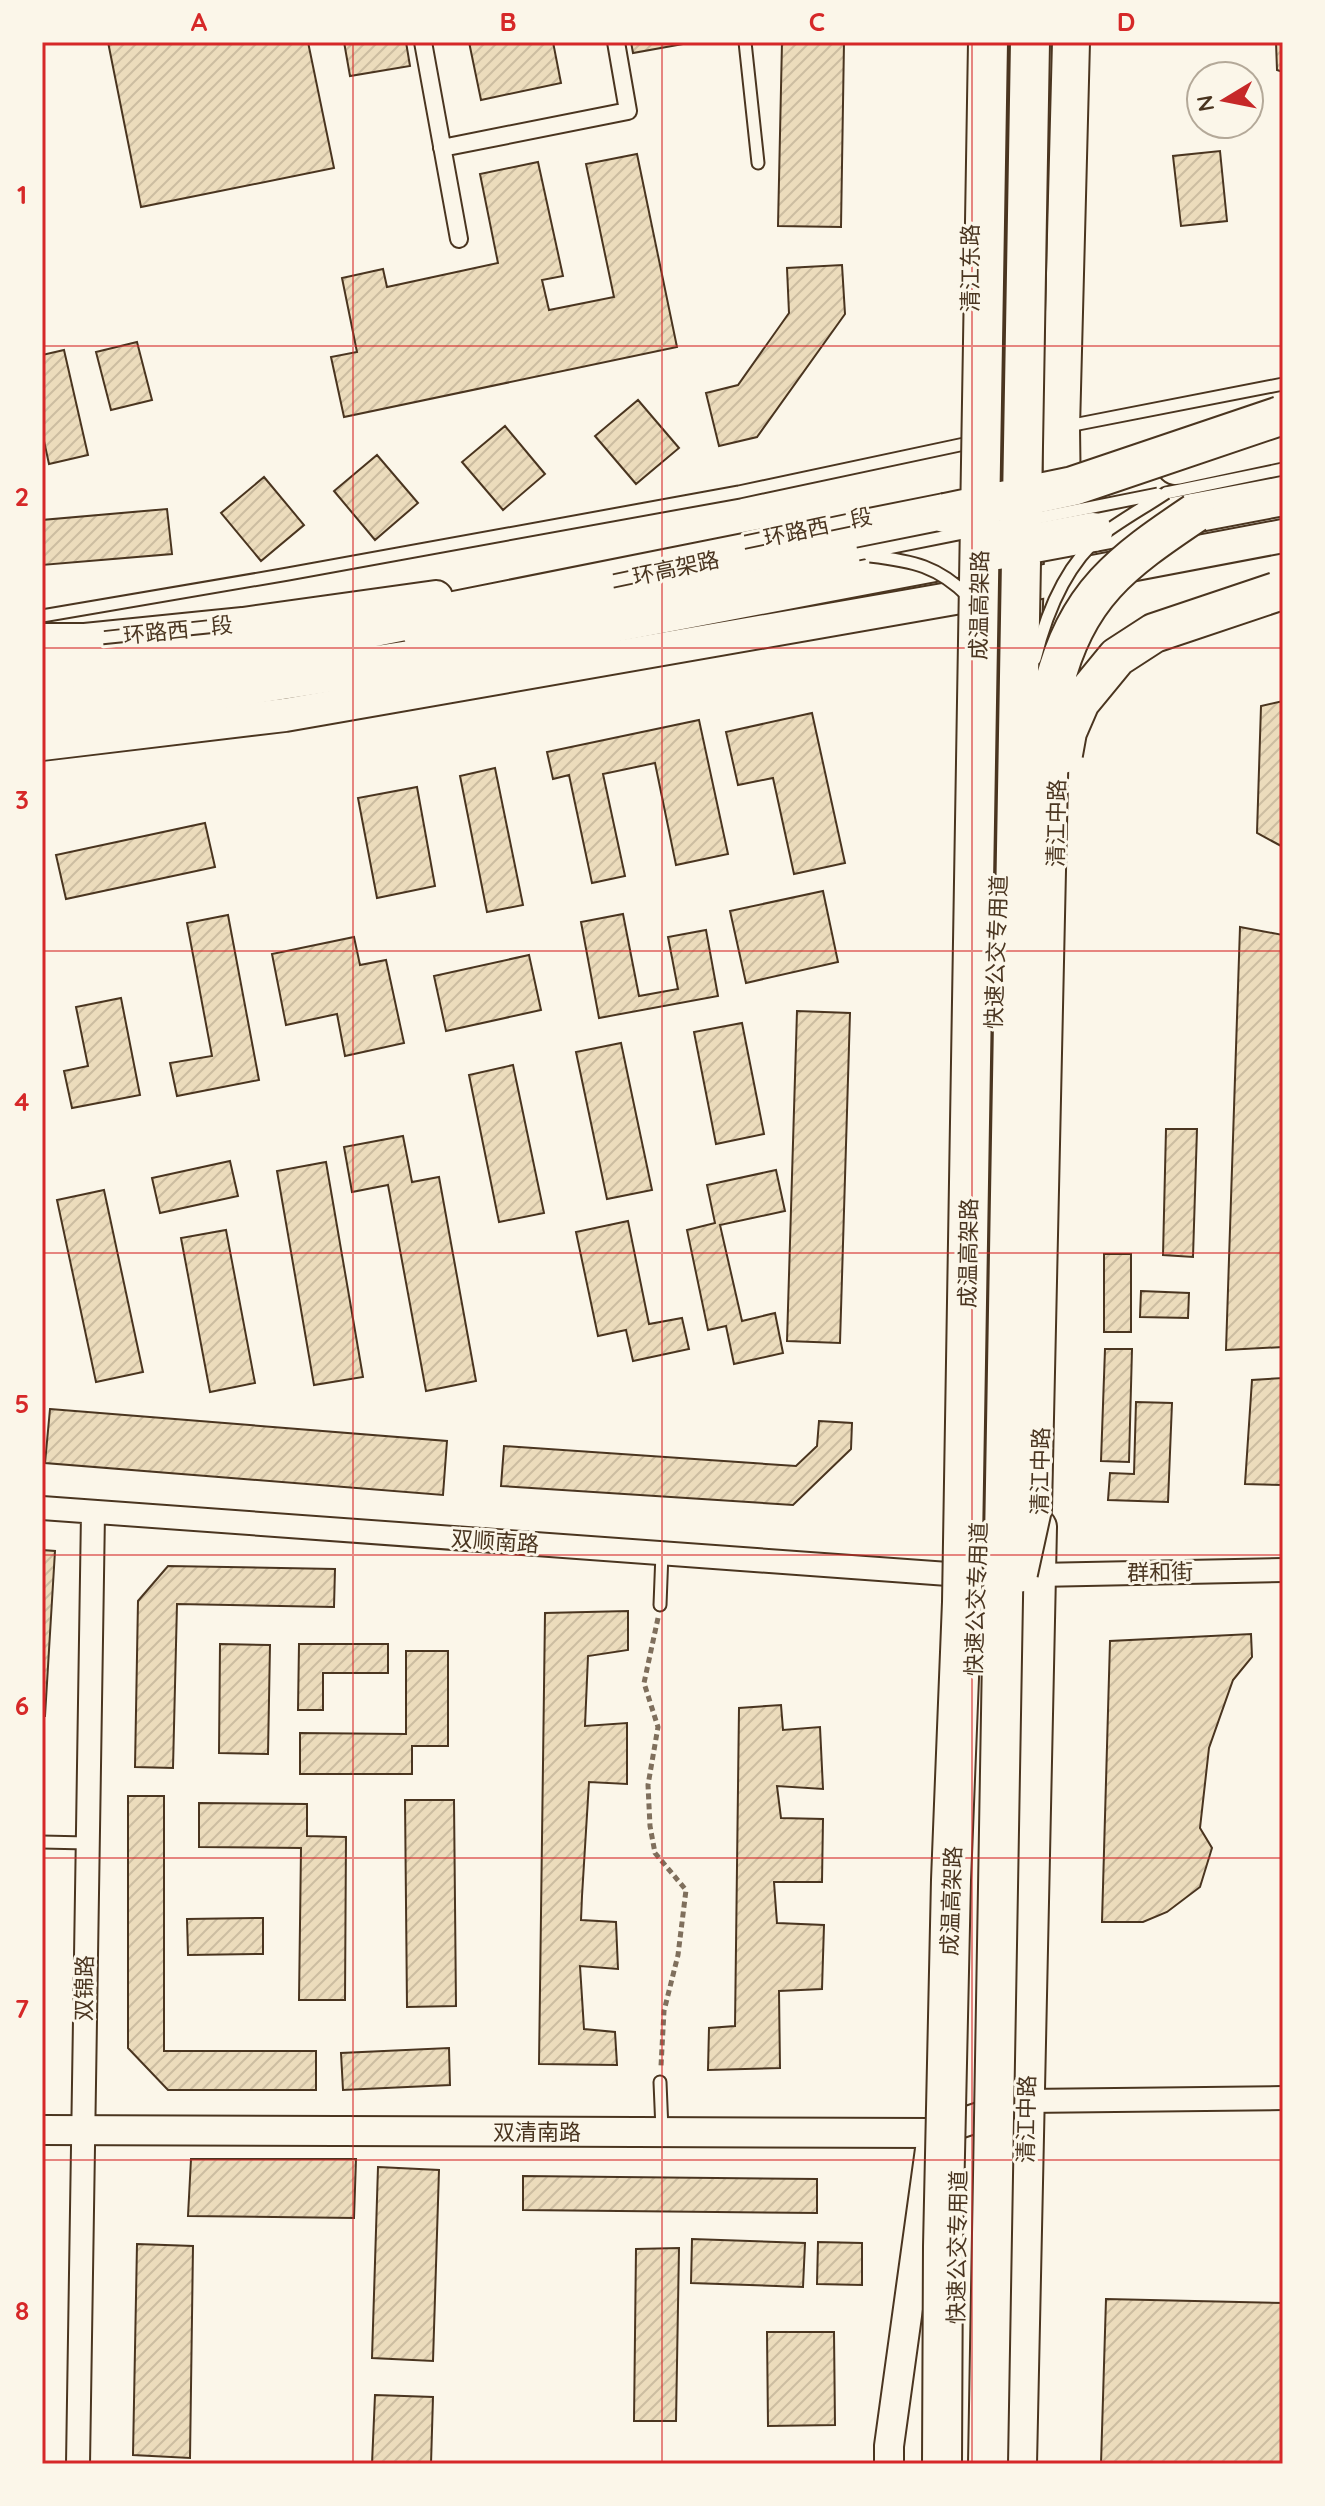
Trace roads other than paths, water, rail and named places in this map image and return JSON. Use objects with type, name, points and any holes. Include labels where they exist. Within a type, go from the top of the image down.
[{"type":"highway","name":"成温高架路","points":[[942,2464],[951,1880],[962,1602],[988,42]]},
{"type":"highway","name":"成温高架路","points":[[988,2464],[1030,42]]},
{"type":"highway","points":[[1068,482],[1283,415]]},
{"type":"highway","name":"二环高架路","points":[[42,669],[160,664],[269,648],[587,586],[1068,482],[1283,442]]},
{"type":"highway","name":"二环高架路","points":[[42,713],[101,708],[449,654],[1180,503],[1283,496]]},
{"type":"highway","points":[[1000,1654],[1032,1509],[1049,734],[1054,687],[1069,637],[1104,582],[1145,546],[1180,503]]},
{"type":"highway","points":[[1047,839],[1067,732],[1080,702],[1117,657],[1154,633],[1283,591]]},
{"type":"highway","points":[[925,2464],[943,2246]]},
{"type":"main road","name":"清江东路","points":[[970,494],[972,42]]},
{"type":"main road","points":[[1068,482],[1046,430],[1071,42]]},
{"type":"main road","name":"二环路西二段","points":[[42,640],[85,640],[227,625],[403,602],[678,557],[970,494],[1068,482],[1283,432]]},
{"type":"main road","name":"清江中路","points":[[1018,2464],[1037,1575],[1068,482]]},
{"type":"main road","points":[[925,2464],[948,1574],[980,607],[970,494]]},
{"type":"main road","points":[[42,744],[285,715],[690,643],[980,607],[1063,577],[1283,536]]},
{"type":"street","points":[[423,42],[459,239]]},
{"type":"street","points":[[442,148],[628,111],[616,42]]},
{"type":"street","name":"双顺南路","points":[[42,1508],[948,1574]]},
{"type":"street","name":"双锦路","points":[[78,2464],[93,1513]]},
{"type":"street","name":"群和街","points":[[1037,1575],[1283,1570]]},
{"type":"street","points":[[1026,2101],[1283,2098]]},
{"type":"street","name":"双清南路","points":[[42,2130],[932,2133],[1026,2101]]},
{"type":"street","points":[[889,2464],[932,2133]]},
{"type":"lane","points":[[745,42],[758,163]]},
{"type":"lane","points":[[42,616],[724,495],[969,443],[1283,384]]},
{"type":"lane","name":"快速公交专用道","points":[[983,2008],[1022,736],[1031,676],[1042,629],[1058,592],[1082,557],[1102,536],[1180,503],[1283,469]]},
{"type":"lane","name":"快速公交专用道","points":[[402,640],[858,554],[1180,503]]},
{"type":"lane","name":"快速公交专用道","points":[[858,554],[911,561],[942,575],[980,607]]},
{"type":"lane","name":"快速公交专用道","points":[[1006,652],[1011,664],[1022,736]]},
{"type":"lane","points":[[42,693],[148,682]]},
{"type":"lane","points":[[660,1605],[662,1553]]},
{"type":"lane","points":[[42,1842],[87,1843]]},
{"type":"lane","points":[[660,2082],[662,2133]]},
{"type":"lane","points":[[979,2135],[980,2103]]}]
